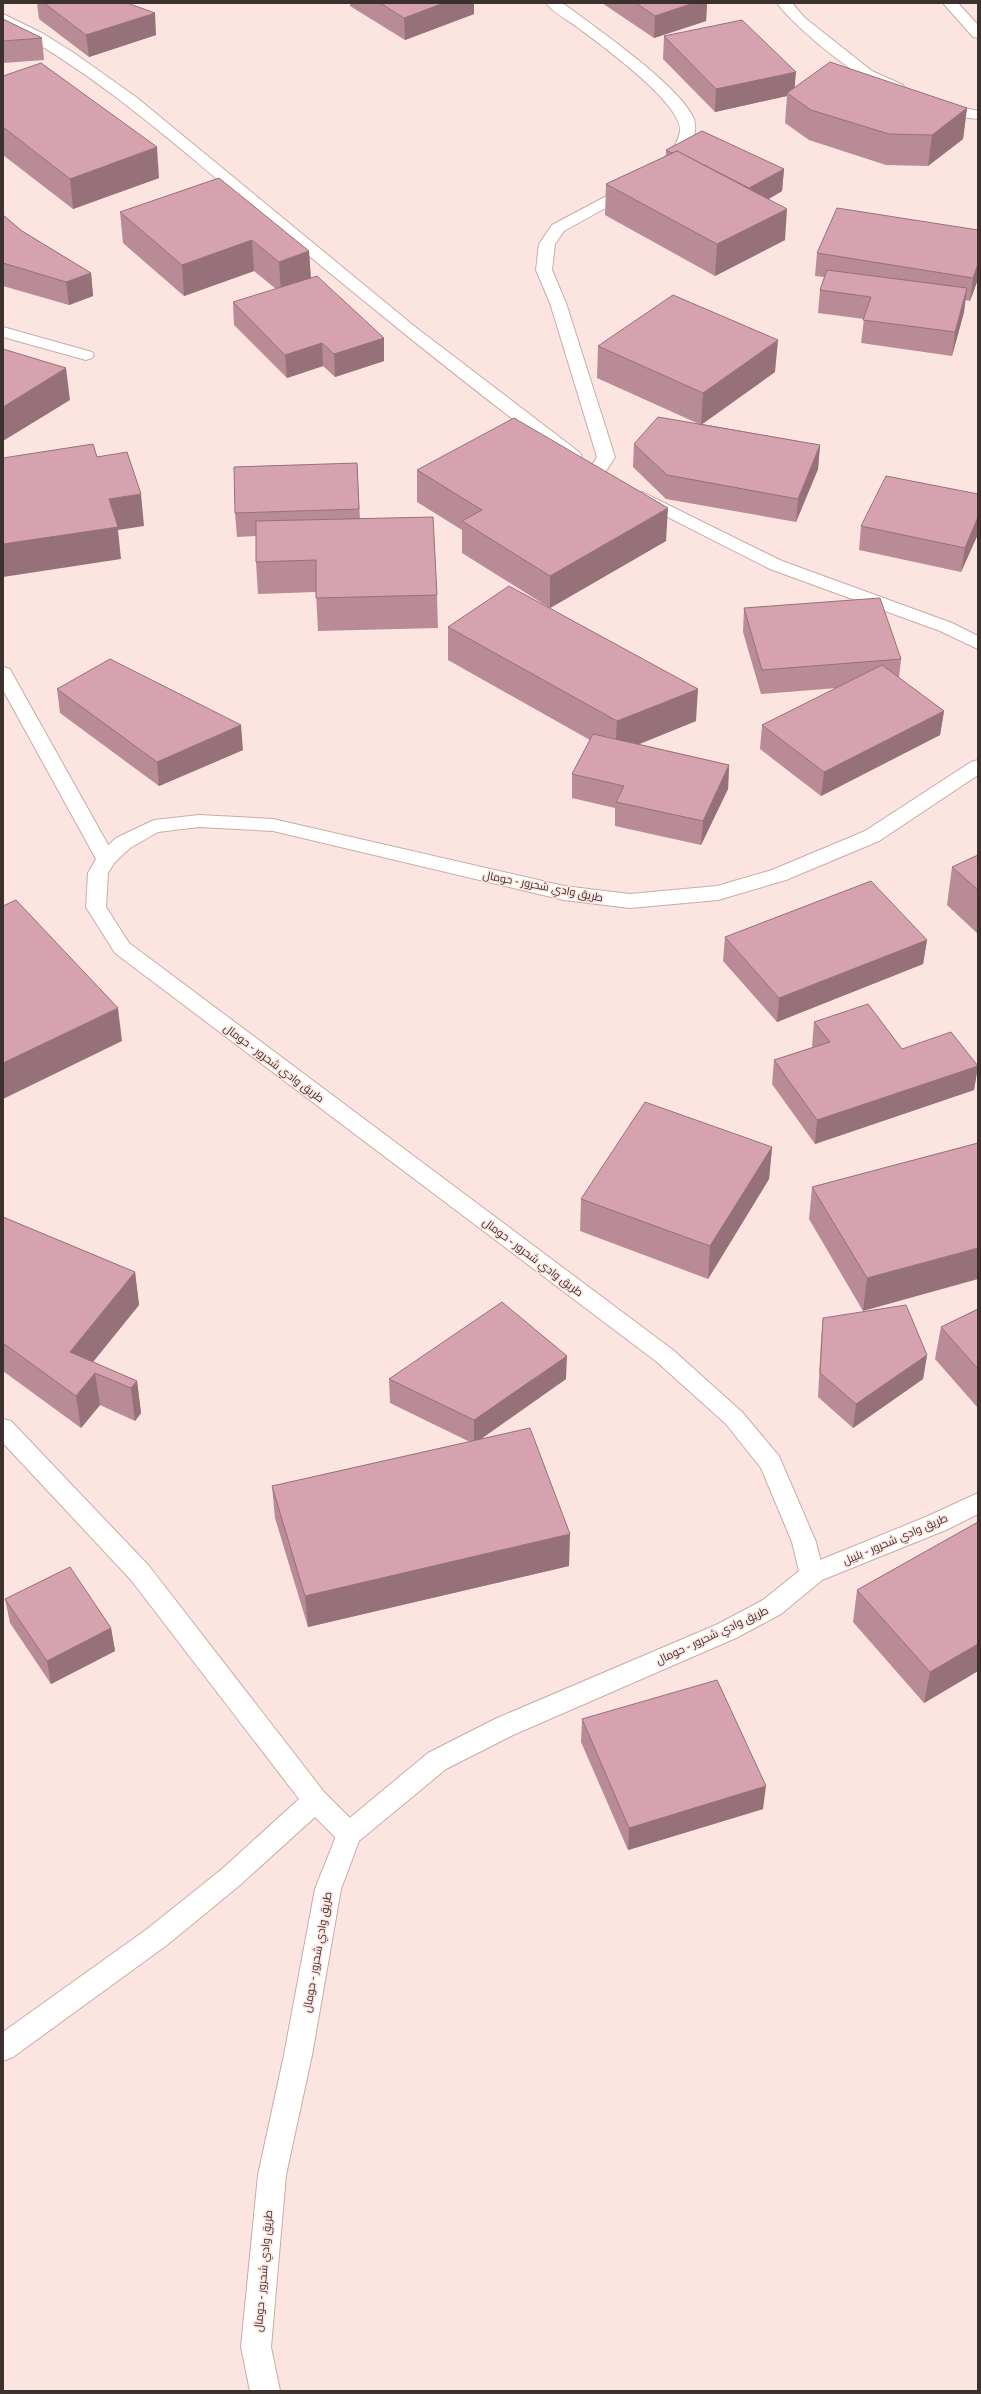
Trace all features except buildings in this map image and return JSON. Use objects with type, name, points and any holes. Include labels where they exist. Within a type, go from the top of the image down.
[{"type":"street","points":[[553,3],[663,90],[686,120],[687,138],[676,157],[658,170]]},
{"type":"street","points":[[784,3],[800,21],[868,74],[910,93]]},
{"type":"street","points":[[950,3],[976,30]]},
{"type":"street","points":[[3,18],[24,28],[113,84],[301,241],[514,414],[611,480],[776,565],[946,627],[978,643]]},
{"type":"street","points":[[924,100],[946,109],[978,115]]},
{"type":"street","points":[[611,480],[606,457],[558,303],[544,270],[547,244],[558,228],[608,202],[641,182]]},
{"type":"street","points":[[3,332],[86,355]]},
{"type":"street","points":[[3,673],[106,859]]},
{"type":"street","name":"طريق وادي شحرور - حومال","points":[[265,2391],[256,2347],[272,2175],[298,2055],[328,1889],[349,1834],[437,1761],[504,1728],[727,1631],[772,1607],[812,1574],[804,1542],[771,1463],[734,1418],[665,1356],[122,948],[96,907],[98,873],[106,859],[123,843],[154,826],[199,822],[273,825],[460,870],[564,892],[630,901],[718,893],[779,875],[872,836],[978,766]]},
{"type":"street","points":[[3,1428],[140,1573],[314,1800],[349,1834]]},
{"type":"street","name":"طريق وادي شحرور - بليبل","points":[[812,1574],[937,1523],[978,1503]]},
{"type":"street","points":[[3,2048],[157,1938],[230,1877],[314,1800]]}]
